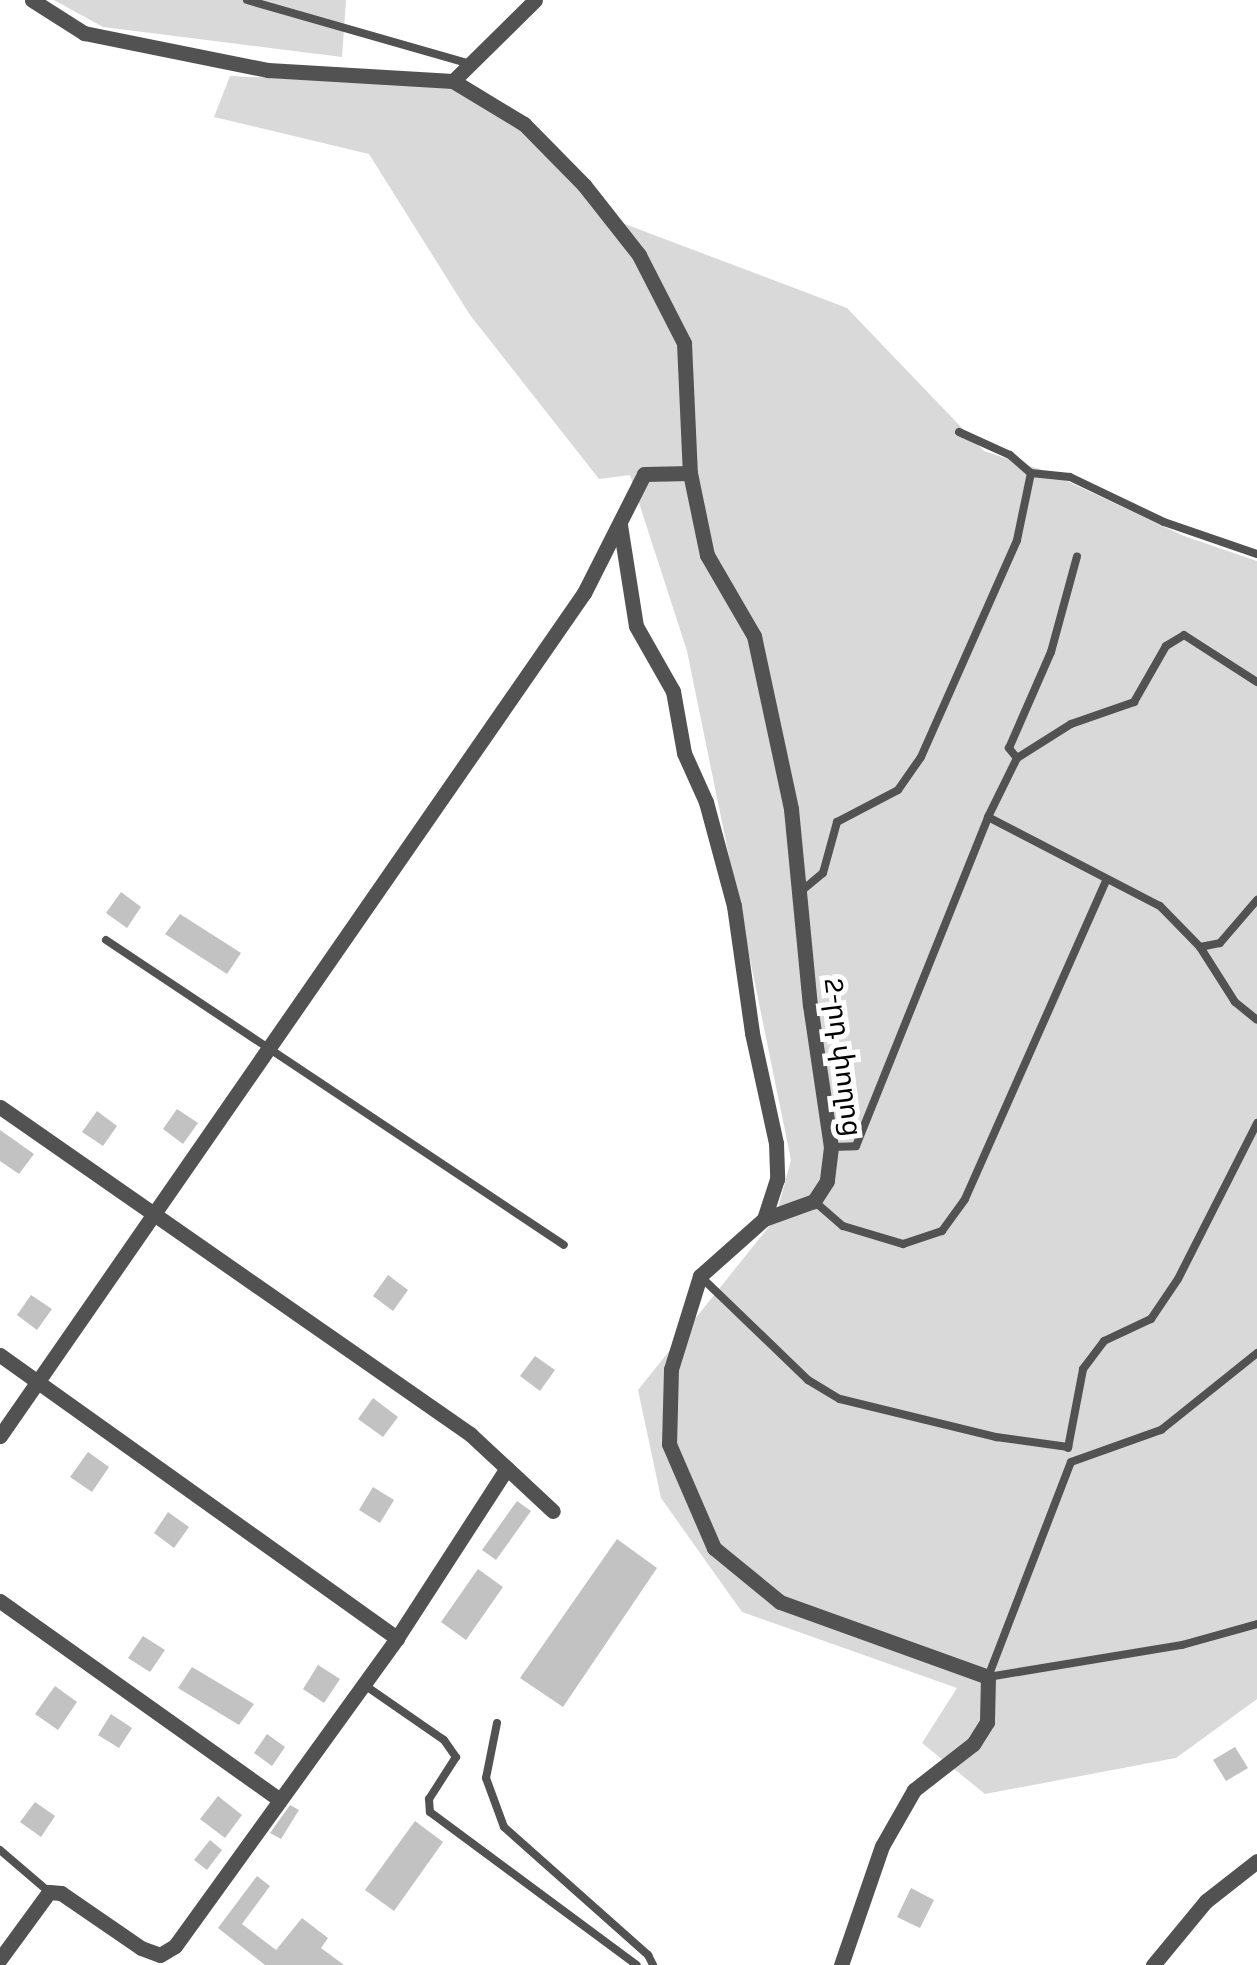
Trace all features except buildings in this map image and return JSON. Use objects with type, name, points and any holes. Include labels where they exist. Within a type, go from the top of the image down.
[{"type":"street","points":[[32,0],[84,34],[249,66],[452,82],[535,0]]},
{"type":"street","name":"2-րդ փողոց","points":[[452,82],[524,124],[584,185],[639,256],[684,343],[690,472],[708,555],[754,636],[790,810],[831,1147],[827,1180],[814,1201]]},
{"type":"street","points":[[0,1436],[584,592],[644,474],[690,472]]},
{"type":"street","points":[[619,524],[636,626],[673,691],[684,753],[706,802],[734,906],[752,1033],[776,1143],[778,1179],[764,1219]]},
{"type":"street","points":[[0,1107],[470,1434],[553,1511]]},
{"type":"street","points":[[814,1201],[764,1219],[700,1276],[671,1369],[669,1444],[714,1548],[780,1602],[988,1677],[987,1722],[972,1744],[914,1790],[882,1846],[842,1965]]},
{"type":"street","points":[[0,1354],[397,1638]]},
{"type":"street","points":[[0,1959],[49,1892],[60,1893],[141,1948],[160,1955],[175,1946],[397,1638],[507,1468]]},
{"type":"street","points":[[0,1601],[279,1799]]},
{"type":"street","points":[[1153,1965],[1206,1901],[1256,1864]]},
{"type":"lane","points":[[247,0],[470,64]]},
{"type":"lane","points":[[960,432],[1010,455],[1032,473],[1070,477],[1164,522],[1257,554]]},
{"type":"lane","points":[[799,893],[823,873],[837,822],[898,790],[921,757],[1017,540],[1032,473]]},
{"type":"lane","points":[[1017,758],[1009,748],[1051,652],[1076,556]]},
{"type":"lane","points":[[831,1147],[856,1146],[988,817],[1017,758],[1071,724],[1134,702],[1166,646],[1184,636],[1257,682]]},
{"type":"lane","points":[[988,817],[1160,906],[1200,947],[1235,1002],[1257,1020]]},
{"type":"lane","points":[[814,1201],[842,1226],[904,1244],[942,1231],[965,1199],[1106,880]]},
{"type":"lane","points":[[1200,947],[1220,943],[1257,900]]},
{"type":"lane","points":[[106,940],[564,1245]]},
{"type":"lane","points":[[988,1677],[1070,1462],[1068,1447],[1083,1370],[1104,1341],[1151,1319],[1178,1280],[1257,1123]]},
{"type":"lane","points":[[700,1276],[808,1380],[840,1399],[996,1437],[1068,1447]]},
{"type":"lane","points":[[1070,1462],[1161,1430],[1257,1353]]},
{"type":"lane","points":[[988,1677],[1182,1645],[1257,1624]]},
{"type":"lane","points":[[363,1684],[444,1740],[456,1757],[429,1799],[430,1812],[637,1965]]},
{"type":"lane","points":[[496,1723],[486,1778],[504,1826],[648,1956],[653,1965]]},
{"type":"lane","points":[[0,1850],[49,1892]]},
{"type":"shaded area","points":[[54,0],[346,0],[342,57],[103,27]]},
{"type":"shaded area","points":[[230,76],[451,86],[507,118],[609,218],[847,308],[984,451],[1048,472],[1184,536],[1257,561],[1257,1699],[1176,1758],[985,1794],[922,1743],[957,1688],[742,1612],[661,1498],[638,1390],[775,1219],[791,1160],[687,651],[630,475],[599,479],[470,315],[369,154],[214,117]]}]
